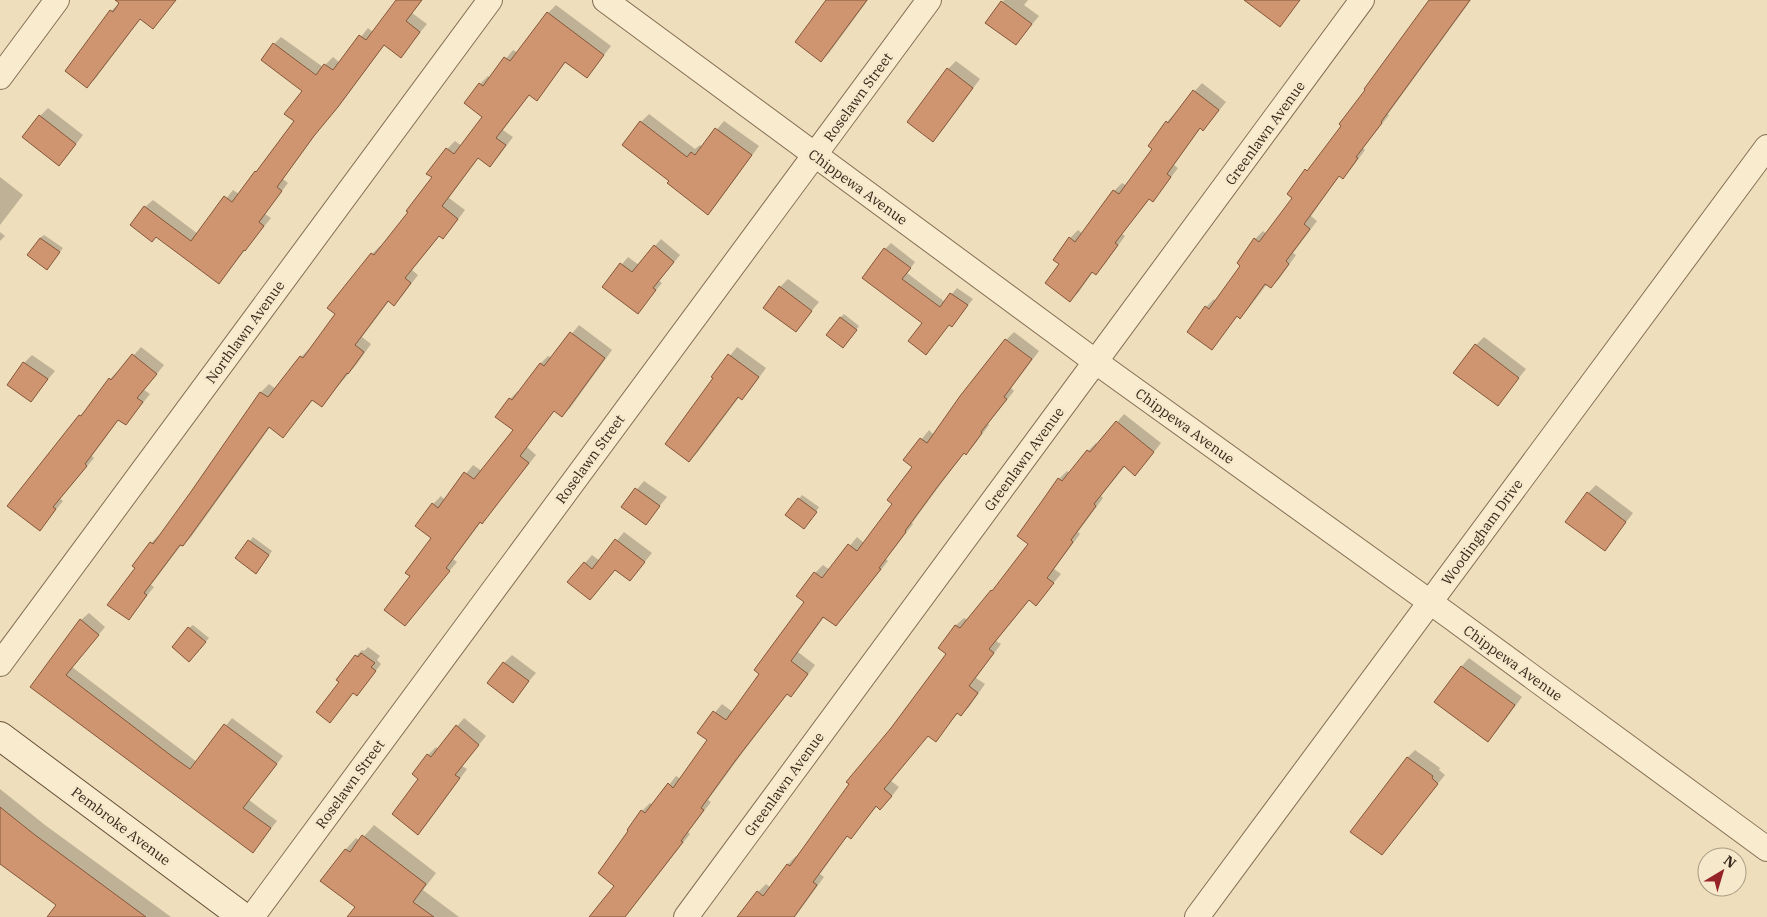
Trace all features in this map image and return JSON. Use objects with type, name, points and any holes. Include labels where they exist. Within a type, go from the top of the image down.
[{"type":"street","points":[[0,77],[57,0]]},
{"type":"street","name":"Northlawn Avenue","points":[[0,664],[490,0]]},
{"type":"street","name":"Chippewa Avenue","points":[[605,0],[1096,362],[1430,602],[1767,849]]},
{"type":"street","name":"Roselawn Street","points":[[252,917],[929,0]]},
{"type":"street","name":"Greenlawn Avenue","points":[[686,917],[1362,0]]},
{"type":"street","name":"Woodingham Drive","points":[[1197,917],[1767,147]]},
{"type":"street","name":"Pembroke Avenue","points":[[0,736],[243,917]]},
{"type":"building","points":[[115,0],[176,0],[153,29],[140,19],[87,88],[65,71],[110,10],[113,12],[119,3]]},
{"type":"building","points":[[396,0],[422,0],[406,21],[420,32],[401,58],[384,45],[277,187],[282,191],[259,222],[264,226],[219,284],[156,237],[152,242],[130,225],[144,206],[191,241],[224,196],[232,202],[294,121],[284,114],[302,91],[261,60],[273,43],[316,75],[324,64],[333,70],[359,35],[366,40]]},
{"type":"building","points":[[826,0],[867,0],[821,62],[795,42]]},
{"type":"building","points":[[1244,0],[1300,0],[1280,27]]},
{"type":"building","points":[[1429,0],[1470,0],[1356,157],[1358,158],[1343,179],[1339,176],[1304,224],[1310,229],[1286,261],[1289,264],[1271,288],[1265,284],[1240,319],[1237,316],[1212,350],[1187,332],[1205,306],[1209,309],[1240,266],[1237,263],[1254,238],[1259,242],[1292,198],[1287,194],[1341,126],[1339,124]]},
{"type":"building","points":[[1001,1],[1032,24],[1016,45],[985,23]]},
{"type":"building","points":[[547,12],[604,55],[587,78],[565,62],[537,101],[529,95],[496,138],[506,145],[490,167],[478,158],[442,206],[458,219],[443,239],[439,236],[405,278],[411,283],[394,306],[388,301],[355,345],[364,352],[322,407],[312,400],[283,438],[269,427],[183,546],[180,545],[144,593],[147,595],[129,620],[107,605],[135,568],[132,566],[150,542],[153,544],[260,392],[268,397],[300,356],[303,358],[335,314],[327,308],[371,253],[374,255],[408,212],[406,211],[432,177],[426,174],[446,148],[454,154],[482,117],[464,103],[479,83],[483,86],[504,57],[510,61]]},
{"type":"building","points":[[947,68],[973,88],[933,142],[907,122]]},
{"type":"building","points":[[1193,90],[1219,110],[1203,131],[1200,128],[1167,174],[1171,177],[1153,202],[1149,199],[1115,243],[1118,245],[1096,275],[1092,272],[1070,302],[1045,283],[1059,264],[1053,260],[1069,237],[1075,242],[1113,190],[1119,194],[1152,149],[1148,146],[1166,121],[1168,123]]},
{"type":"building","points":[[39,115],[76,144],[59,166],[22,137]]},
{"type":"building","points":[[640,121],[687,157],[691,152],[695,155],[715,128],[752,155],[708,215],[667,183],[669,181],[622,145]]},
{"type":"building","points":[[40,238],[60,252],[47,270],[27,255]]},
{"type":"building","points":[[654,245],[674,262],[653,288],[656,290],[638,314],[602,287],[620,263],[632,272]]},
{"type":"building","points":[[884,248],[911,268],[902,279],[940,307],[950,293],[968,305],[952,327],[949,325],[926,355],[908,341],[922,323],[862,278]]},
{"type":"building","points":[[779,286],[812,311],[796,332],[763,308]]},
{"type":"building","points":[[840,317],[857,330],[843,348],[826,335]]},
{"type":"building","points":[[570,332],[605,358],[562,417],[554,411],[520,456],[529,463],[482,524],[480,522],[446,568],[450,571],[405,626],[384,610],[410,576],[405,573],[431,538],[415,526],[432,503],[438,508],[464,472],[474,479],[513,430],[495,417],[509,398],[512,400],[540,363],[544,366]]},
{"type":"building","points":[[1005,339],[1032,359],[1004,397],[1007,399],[966,455],[964,453],[938,486],[879,568],[881,569],[836,626],[823,617],[791,661],[808,674],[791,697],[787,694],[735,761],[701,808],[704,810],[681,841],[683,842],[625,917],[589,917],[614,886],[598,873],[641,810],[645,813],[668,783],[673,788],[707,740],[697,733],[713,711],[726,720],[759,674],[754,670],[804,602],[796,596],[814,572],[822,578],[848,544],[857,551],[892,504],[887,500],[912,467],[903,460],[920,438],[927,443],[960,396]]},
{"type":"building","points":[[1475,344],[1519,378],[1498,406],[1453,373]]},
{"type":"building","points":[[132,354],[157,374],[137,398],[143,402],[126,425],[118,420],[85,464],[87,466],[53,507],[56,509],[40,531],[7,506],[79,415],[81,416],[109,378],[111,380]]},
{"type":"building","points":[[728,354],[759,377],[742,400],[738,397],[689,462],[665,444]]},
{"type":"building","points":[[23,362],[48,379],[31,402],[7,385]]},
{"type":"building","points":[[1116,421],[1154,452],[1135,476],[1124,466],[1094,504],[1096,506],[1071,540],[1073,542],[1047,578],[1054,583],[1036,606],[1029,600],[989,649],[994,653],[969,686],[978,693],[961,716],[957,713],[936,742],[928,736],[884,789],[892,796],[880,810],[876,806],[851,839],[847,836],[813,882],[817,885],[794,917],[737,917],[757,891],[763,896],[787,864],[790,866],[849,784],[846,782],[891,728],[946,654],[938,648],[955,625],[960,628],[992,591],[1028,544],[1017,536],[1058,478],[1062,481],[1087,450],[1090,452]]},
{"type":"building","points":[[635,488],[660,506],[646,525],[621,507]]},
{"type":"building","points":[[1587,492],[1626,522],[1605,551],[1565,522]]},
{"type":"building","points":[[798,498],[817,512],[804,529],[785,515]]},
{"type":"building","points":[[615,539],[645,562],[630,581],[615,570],[590,600],[567,582],[584,562],[592,569]]},
{"type":"building","points":[[248,540],[269,555],[256,574],[235,558]]},
{"type":"building","points":[[80,619],[99,635],[66,675],[173,757],[190,769],[224,724],[277,764],[243,808],[271,828],[253,853],[30,687]]},
{"type":"building","points":[[188,627],[206,642],[189,662],[172,647]]},
{"type":"building","points":[[361,653],[375,663],[371,667],[376,671],[357,696],[353,693],[330,723],[316,712],[339,682],[336,680],[355,655],[358,657]]},
{"type":"building","points":[[503,662],[529,681],[513,703],[487,683]]},
{"type":"building","points":[[1461,666],[1515,705],[1488,742],[1434,702]]},
{"type":"building","points":[[456,725],[479,745],[455,775],[460,778],[418,835],[392,814],[418,779],[412,774],[427,754],[431,757]]},
{"type":"building","points":[[1407,757],[1433,776],[1432,778],[1438,784],[1382,855],[1350,832]]},
{"type":"building","points":[[0,807],[146,917],[47,917],[56,905],[0,864]]},
{"type":"building","points":[[362,835],[426,884],[413,902],[434,917],[347,917],[355,907],[320,881],[345,849],[350,852]]}]
